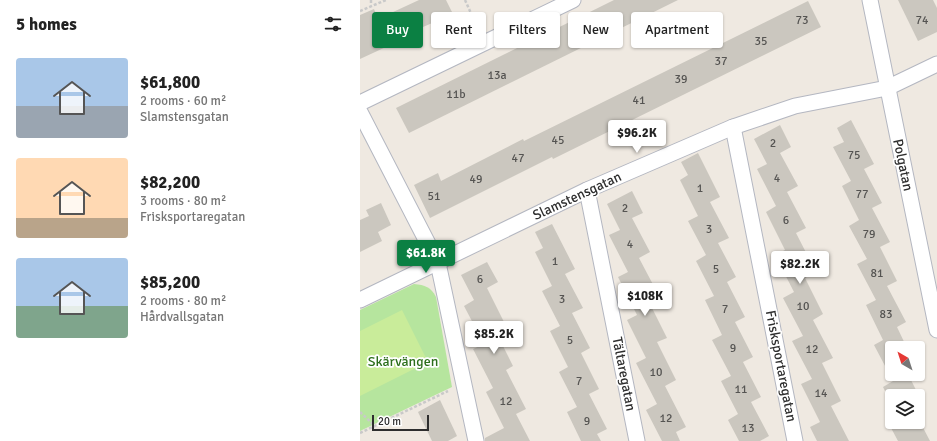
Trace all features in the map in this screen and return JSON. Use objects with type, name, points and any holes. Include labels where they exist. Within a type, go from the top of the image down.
[{"type":"street","points":[[486,42],[573,0]]},
{"type":"street","name":"Polgatan","points":[[870,0],[937,330]]},
{"type":"street","points":[[360,103],[474,48]]},
{"type":"street","name":"Slamstensgatan","points":[[360,300],[587,190],[733,127],[795,106],[887,88],[937,64]]},
{"type":"street","points":[[360,112],[438,263],[476,441]]},
{"type":"street","name":"Frisksportaregatan","points":[[733,127],[795,441]]},
{"type":"street","name":"Tältaregatan","points":[[587,190],[637,441]]},
{"type":"path","points":[[371,0],[371,5]]},
{"type":"path","points":[[360,11],[371,5],[386,0]]},
{"type":"path","points":[[465,0],[470,12]]},
{"type":"path","points":[[360,433],[464,383]]},
{"type":"path","points":[[360,412],[375,426]]},
{"type":"green space","name":"Skärvängen","points":[[414,284],[427,287],[436,297],[452,387],[360,431],[360,310]]},
{"type":"green space","points":[[402,310],[428,362],[360,396],[360,331]]},
{"type":"building","points":[[419,0],[446,0],[452,12],[431,12],[431,24],[423,27],[423,12],[393,12]]},
{"type":"building","points":[[614,0],[678,0],[654,12],[631,12],[631,23],[623,27],[623,12],[590,12]]},
{"type":"building","points":[[898,0],[933,0],[937,8],[937,32],[918,41]]},
{"type":"building","points":[[808,1],[821,27],[553,159],[552,157],[430,218],[414,185],[438,173],[441,181],[523,139],[524,141],[713,48],[723,48],[723,43]]},
{"type":"building","points":[[374,9],[375,12],[372,12],[372,48],[384,48],[360,59],[360,15]]},
{"type":"building","points":[[568,23],[568,48],[581,48],[409,133],[396,108],[517,48],[560,48],[560,27]]},
{"type":"building","points":[[851,120],[874,164],[864,169],[882,203],[872,208],[890,242],[880,247],[897,281],[887,286],[906,322],[897,327],[904,341],[885,341],[885,366],[874,345],[883,340],[866,305],[876,300],[857,264],[867,259],[849,226],[859,220],[842,186],[851,181],[833,147],[844,142],[837,128]]},
{"type":"building","points":[[780,125],[791,147],[780,153],[798,186],[787,192],[806,228],[796,233],[816,272],[805,278],[823,314],[813,320],[833,358],[822,363],[841,401],[831,406],[849,441],[817,441],[810,427],[820,422],[801,384],[812,379],[792,341],[803,336],[783,298],[794,292],[775,255],[785,250],[766,212],[776,206],[757,169],[767,164],[754,139]]},
{"type":"building","points":[[698,153],[720,197],[710,202],[729,238],[718,243],[736,277],[727,282],[745,317],[735,322],[753,357],[743,362],[761,397],[751,402],[769,436],[760,441],[739,441],[728,420],[738,414],[721,381],[731,376],[712,340],[722,335],[705,300],[714,296],[696,261],[706,255],[688,221],[698,216],[680,180],[688,175],[681,162]]},
{"type":"building","points":[[632,191],[643,213],[632,218],[650,252],[639,258],[658,294],[648,300],[667,338],[657,342],[676,380],[665,386],[686,427],[676,432],[680,441],[662,441],[646,410],[657,404],[636,363],[646,358],[627,320],[637,315],[618,277],[628,272],[609,235],[620,230],[607,204]]},
{"type":"building","points":[[381,203],[391,225],[378,232],[382,241],[360,252],[360,220],[369,216],[366,210]]},
{"type":"building","points":[[552,224],[575,269],[565,274],[583,308],[572,313],[590,348],[581,353],[599,389],[589,394],[607,429],[597,434],[601,441],[581,441],[567,412],[577,407],[559,372],[568,367],[550,331],[560,326],[542,291],[552,286],[535,252],[543,248],[535,232]]},
{"type":"building","points":[[487,262],[498,282],[487,288],[504,322],[494,328],[513,366],[506,370],[526,409],[516,414],[530,441],[485,441],[485,438],[504,428],[486,392],[493,388],[473,349],[484,344],[464,306],[474,300],[461,275]]},
{"type":"building","points":[[893,381],[912,381],[916,389],[885,389],[885,391],[883,387]]},
{"type":"building","points":[[440,400],[457,436],[448,441],[432,441],[418,412]]},
{"type":"building","points":[[892,429],[924,429],[930,441],[898,441]]}]
